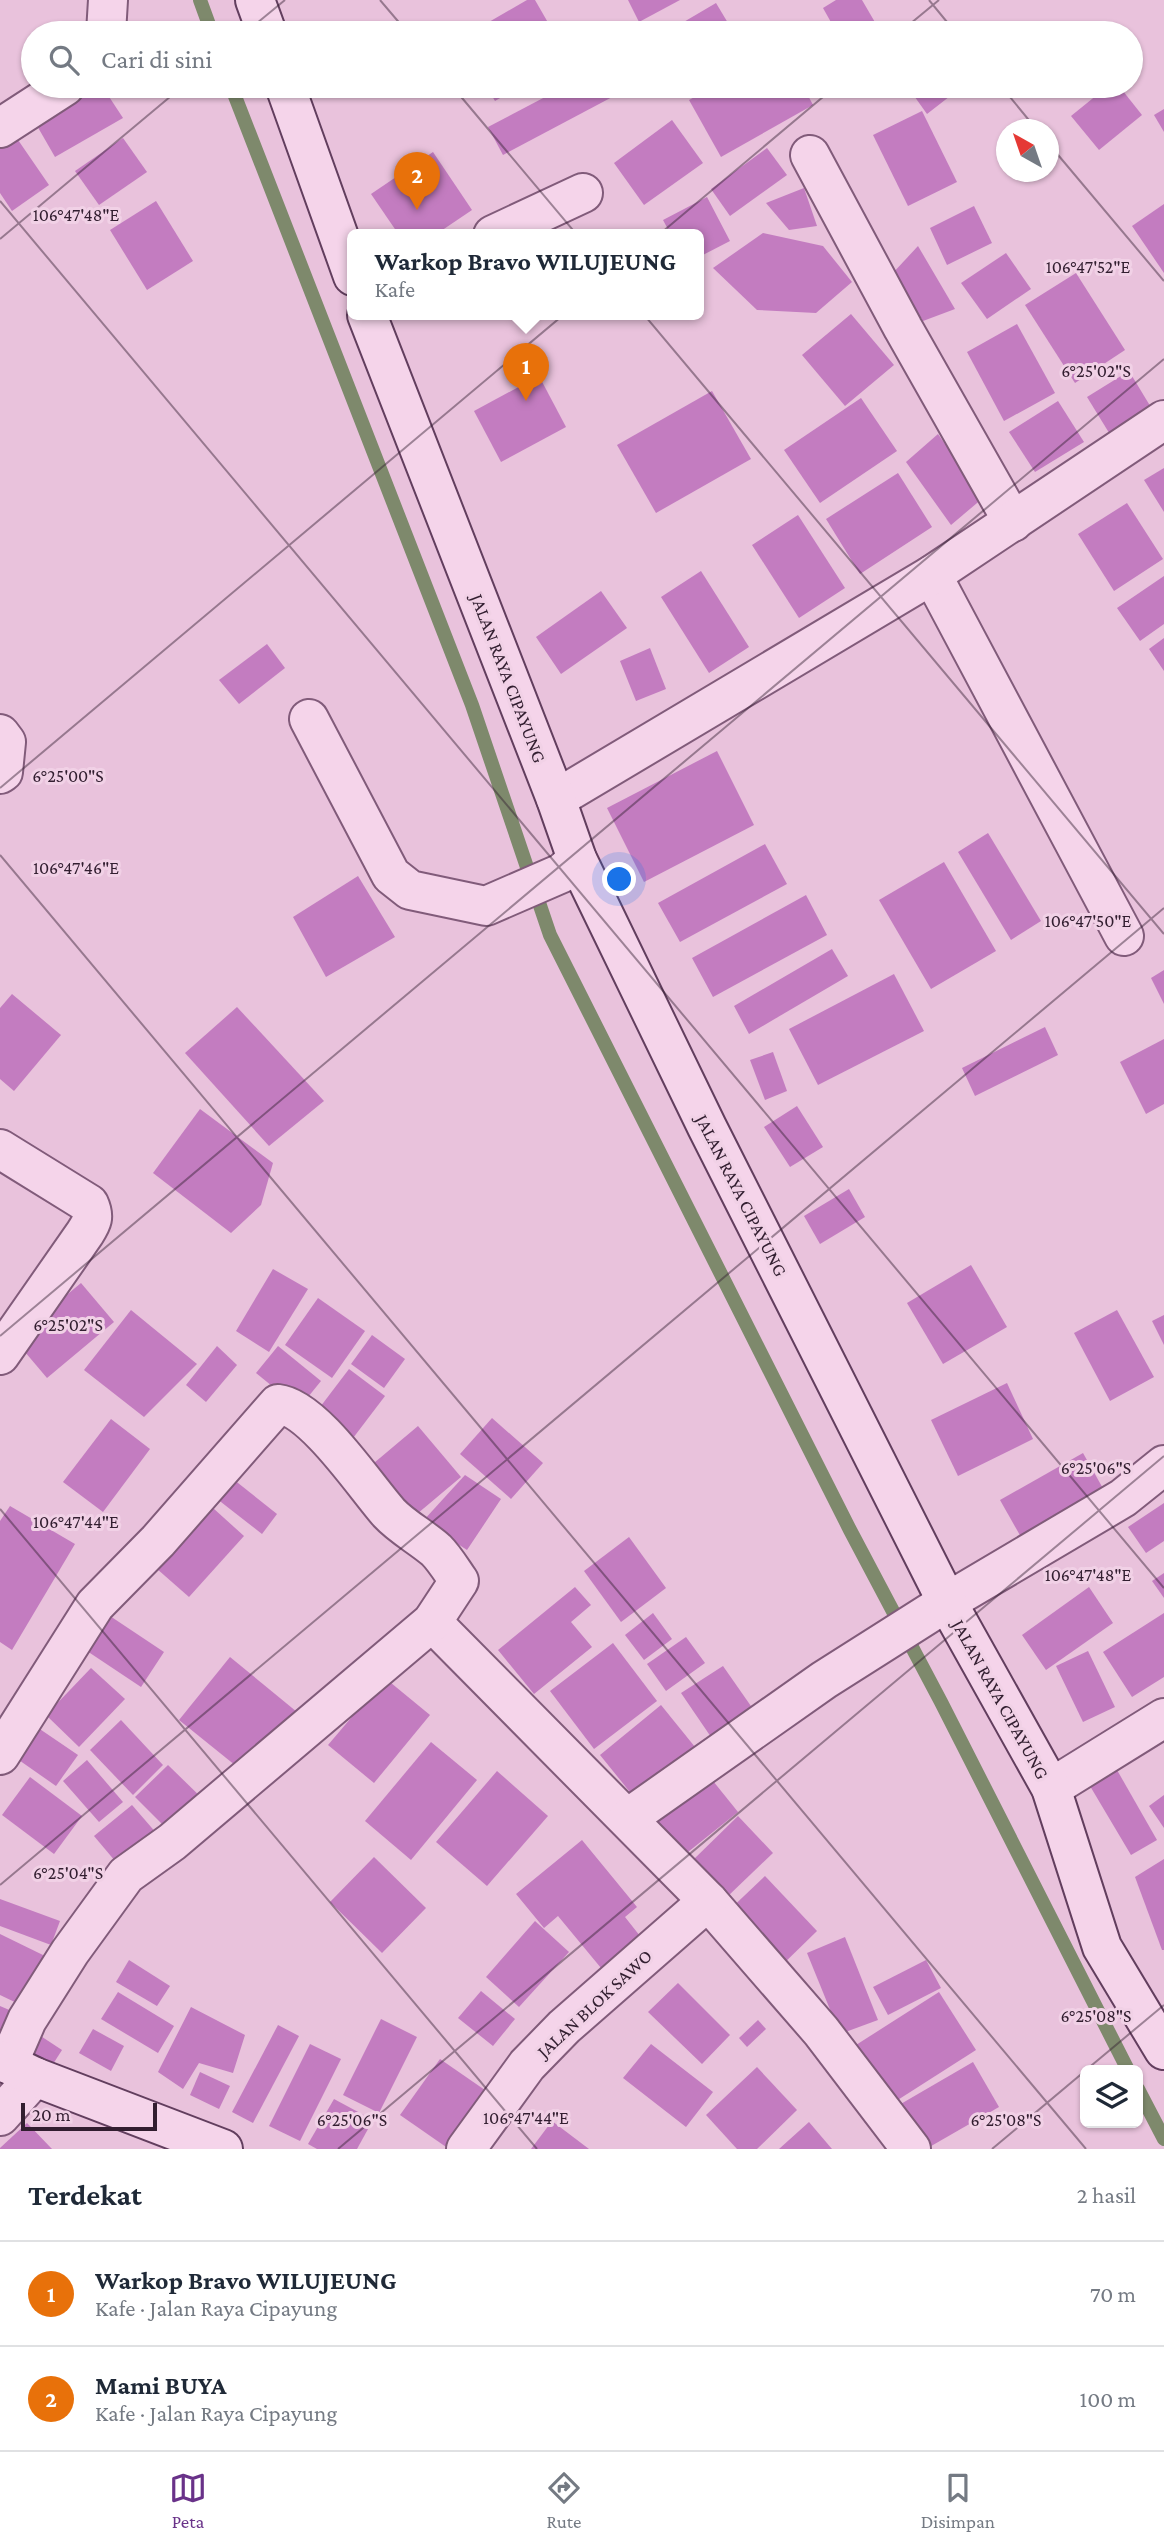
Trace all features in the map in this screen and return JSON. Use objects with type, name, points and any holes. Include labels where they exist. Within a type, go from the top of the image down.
[{"type":"street","points":[[107,21],[108,0]]},
{"type":"street","points":[[255,0],[263,21]]},
{"type":"street","points":[[0,128],[46,98]]},
{"type":"street","points":[[289,98],[347,259]]},
{"type":"street","points":[[810,155],[903,328],[1013,522]]},
{"type":"street","points":[[506,229],[583,193]]},
{"type":"street","name":"JALAN RAYA CIPAYUNG","points":[[369,320],[556,799],[569,866],[707,1127],[941,1607],[1051,1788],[1102,1947],[1164,2050]]},
{"type":"street","points":[[556,799],[932,575],[1164,421]]},
{"type":"street","points":[[932,575],[1124,936]]},
{"type":"street","points":[[309,719],[391,875],[410,890],[486,906],[569,866]]},
{"type":"street","points":[[0,734],[6,742],[3,772],[0,774]]},
{"type":"street","points":[[0,1149],[89,1204],[93,1213],[93,1221],[0,1355]]},
{"type":"street","points":[[0,1755],[95,1605],[158,1541],[278,1404],[289,1405],[303,1415],[348,1460],[390,1515],[437,1552],[459,1581],[432,1622],[172,1842],[126,1875],[70,1952],[27,2020],[0,2116]]},
{"type":"street","points":[[628,1818],[824,1680],[1123,1497],[1164,1465]]},
{"type":"street","points":[[432,1622],[708,1901],[821,2031],[911,2149]]},
{"type":"street","points":[[1051,1788],[1164,1718]]},
{"type":"street","name":"JALAN BLOK SAWO","points":[[466,2149],[527,2065],[564,2028],[708,1901]]},
{"type":"street","points":[[14,2067],[223,2149]]},
{"type":"building","points":[[527,0],[535,0],[547,21],[491,21]]},
{"type":"building","points":[[628,0],[680,0],[641,21]]},
{"type":"building","points":[[836,0],[862,0],[874,21],[830,21],[823,8]]},
{"type":"building","points":[[716,3],[727,21],[685,21]]},
{"type":"building","points":[[81,98],[110,98],[123,118],[55,157],[36,124]]},
{"type":"building","points":[[543,98],[610,98],[503,155],[488,127]]},
{"type":"building","points":[[809,98],[813,105],[721,157],[689,100]]},
{"type":"building","points":[[916,98],[948,98],[927,114]]},
{"type":"building","points":[[1093,98],[1129,98],[1142,115],[1099,150],[1071,116]]},
{"type":"building","points":[[1164,109],[1164,132],[1154,115]]},
{"type":"building","points":[[922,111],[957,182],[908,206],[873,135]]},
{"type":"building","points":[[672,120],[703,163],[644,205],[614,163]]},
{"type":"building","points":[[16,137],[49,185],[12,211],[0,193],[0,148]]},
{"type":"building","points":[[123,138],[147,172],[99,205],[75,171]]},
{"type":"building","points":[[767,148],[787,175],[730,216],[711,189]]},
{"type":"building","points":[[433,152],[472,210],[444,229],[395,229],[371,194]]},
{"type":"building","points":[[804,188],[817,226],[789,230],[766,203]]},
{"type":"building","points":[[707,197],[730,241],[704,254],[704,229],[668,229],[663,220]]},
{"type":"building","points":[[156,201],[193,261],[147,290],[110,230]]},
{"type":"building","points":[[1164,204],[1164,273],[1132,226]]},
{"type":"building","points":[[974,206],[992,243],[947,265],[930,228]]},
{"type":"building","points":[[763,233],[823,246],[852,282],[816,313],[757,310],[713,268]]},
{"type":"building","points":[[918,246],[955,309],[923,321],[892,274]]},
{"type":"building","points":[[1006,253],[1031,289],[987,319],[961,283]]},
{"type":"building","points":[[1076,273],[1125,350],[1075,383],[1025,305]]},
{"type":"building","points":[[851,314],[894,365],[845,406],[802,355]]},
{"type":"building","points":[[1017,324],[1055,393],[1004,421],[967,352]]},
{"type":"building","points":[[1129,371],[1152,409],[1111,436],[1087,397]]},
{"type":"building","points":[[539,376],[566,427],[501,462],[474,411]]},
{"type":"building","points":[[712,391],[751,459],[656,513],[617,445]]},
{"type":"building","points":[[861,398],[897,451],[820,503],[784,450]]},
{"type":"building","points":[[1058,401],[1084,442],[1035,472],[1009,432]]},
{"type":"building","points":[[938,434],[983,498],[951,525],[906,462]]},
{"type":"building","points":[[1164,468],[1164,512],[1144,480]]},
{"type":"building","points":[[898,473],[932,527],[860,574],[826,519]]},
{"type":"building","points":[[1127,503],[1163,559],[1114,591],[1078,534]]},
{"type":"building","points":[[798,515],[845,588],[799,618],[752,545]]},
{"type":"building","points":[[701,571],[749,647],[709,673],[661,597]]},
{"type":"building","points":[[1164,576],[1164,624],[1140,641],[1117,608]]},
{"type":"building","points":[[601,591],[627,628],[561,674],[536,637]]},
{"type":"building","points":[[1164,638],[1164,671],[1149,649]]},
{"type":"building","points":[[267,644],[285,668],[239,704],[219,680]]},
{"type":"building","points":[[650,648],[666,689],[636,701],[620,661]]},
{"type":"building","points":[[717,751],[754,825],[644,882],[607,808]]},
{"type":"building","points":[[988,833],[1041,921],[1011,940],[958,852]]},
{"type":"building","points":[[765,844],[787,884],[680,942],[658,903]]},
{"type":"building","points":[[944,862],[996,951],[931,989],[879,900]]},
{"type":"building","points":[[358,876],[395,937],[326,977],[293,917]]},
{"type":"building","points":[[806,895],[827,935],[713,997],[692,958]]},
{"type":"building","points":[[832,949],[848,976],[749,1034],[734,1006]]},
{"type":"building","points":[[1164,970],[1164,1004],[1151,978]]},
{"type":"building","points":[[894,974],[924,1031],[818,1085],[789,1029]]},
{"type":"building","points":[[12,994],[61,1035],[14,1091],[0,1079],[0,1008]]},
{"type":"building","points":[[237,1007],[324,1101],[269,1146],[185,1053]]},
{"type":"building","points":[[1045,1027],[1058,1055],[975,1096],[962,1068]]},
{"type":"building","points":[[1164,1039],[1164,1104],[1146,1114],[1120,1062]]},
{"type":"building","points":[[773,1052],[787,1091],[765,1100],[750,1060]]},
{"type":"building","points":[[797,1106],[823,1147],[790,1167],[764,1127]]},
{"type":"building","points":[[200,1109],[273,1163],[261,1205],[231,1233],[153,1173]]},
{"type":"building","points":[[849,1189],[865,1217],[820,1244],[804,1216]]},
{"type":"building","points":[[971,1265],[1007,1327],[943,1364],[907,1303]]},
{"type":"building","points":[[273,1269],[308,1289],[269,1352],[236,1331]]},
{"type":"building","points":[[81,1283],[114,1322],[47,1378],[14,1339]]},
{"type":"building","points":[[318,1298],[365,1331],[332,1378],[285,1345]]},
{"type":"building","points":[[131,1310],[197,1364],[144,1417],[84,1370]]},
{"type":"building","points":[[1117,1310],[1154,1377],[1110,1401],[1074,1333]]},
{"type":"building","points":[[1164,1315],[1164,1345],[1152,1321]]},
{"type":"building","points":[[372,1335],[405,1359],[384,1388],[351,1364]]},
{"type":"building","points":[[217,1346],[237,1365],[206,1402],[186,1385]]},
{"type":"building","points":[[278,1346],[321,1381],[299,1408],[256,1373]]},
{"type":"building","points":[[349,1369],[385,1396],[347,1446],[311,1419]]},
{"type":"building","points":[[1007,1383],[1033,1439],[958,1476],[931,1420]]},
{"type":"building","points":[[492,1418],[543,1463],[511,1499],[460,1454]]},
{"type":"building","points":[[111,1419],[150,1449],[103,1512],[63,1482]]},
{"type":"building","points":[[418,1426],[461,1477],[411,1519],[368,1468]]},
{"type":"building","points":[[1083,1453],[1109,1499],[1026,1546],[1000,1500]]},
{"type":"building","points":[[228,1475],[277,1514],[262,1534],[212,1495]]},
{"type":"building","points":[[465,1475],[501,1499],[467,1550],[423,1521]]},
{"type":"building","points":[[203,1499],[244,1536],[189,1597],[148,1561]]},
{"type":"building","points":[[1164,1503],[1164,1541],[1146,1553],[1128,1527]]},
{"type":"building","points":[[10,1506],[75,1544],[12,1650],[0,1642],[0,1521]]},
{"type":"building","points":[[629,1537],[666,1588],[621,1622],[584,1571]]},
{"type":"building","points":[[1164,1573],[1164,1598],[1152,1581]]},
{"type":"building","points":[[575,1587],[591,1605],[571,1622],[592,1647],[534,1694],[498,1650]]},
{"type":"building","points":[[1089,1587],[1113,1623],[1046,1670],[1022,1635]]},
{"type":"building","points":[[653,1613],[672,1639],[644,1660],[625,1635]]},
{"type":"building","points":[[1164,1613],[1164,1677],[1132,1697],[1103,1652]]},
{"type":"building","points":[[110,1616],[164,1652],[141,1687],[87,1651]]},
{"type":"building","points":[[686,1637],[705,1663],[666,1691],[647,1664]]},
{"type":"building","points":[[613,1643],[657,1701],[594,1749],[550,1691]]},
{"type":"building","points":[[1088,1651],[1115,1707],[1083,1722],[1056,1666]]},
{"type":"building","points":[[230,1657],[297,1712],[246,1774],[179,1720]]},
{"type":"building","points":[[723,1666],[753,1709],[711,1737],[681,1693]]},
{"type":"building","points":[[91,1668],[125,1699],[79,1747],[46,1715]]},
{"type":"building","points":[[385,1678],[430,1715],[374,1783],[328,1745]]},
{"type":"building","points":[[661,1705],[695,1747],[634,1797],[600,1755]]},
{"type":"building","points":[[121,1720],[163,1765],[133,1795],[90,1750]]},
{"type":"building","points":[[28,1721],[78,1755],[56,1786],[6,1751]]},
{"type":"building","points":[[431,1742],[477,1780],[411,1860],[365,1821]]},
{"type":"building","points":[[87,1760],[123,1802],[99,1822],[63,1781]]},
{"type":"building","points":[[168,1765],[208,1804],[175,1837],[135,1797]]},
{"type":"building","points":[[1117,1770],[1157,1840],[1131,1855],[1090,1786]]},
{"type":"building","points":[[497,1771],[548,1816],[487,1886],[436,1842]]},
{"type":"building","points":[[709,1776],[738,1812],[683,1856],[654,1820]]},
{"type":"building","points":[[30,1777],[82,1816],[54,1854],[2,1815]]},
{"type":"building","points":[[1164,1795],[1164,1828],[1149,1806]]},
{"type":"building","points":[[132,1805],[164,1842],[126,1874],[94,1836]]},
{"type":"building","points":[[738,1816],[773,1853],[727,1897],[692,1861]]},
{"type":"building","points":[[582,1840],[637,1907],[625,1917],[640,1936],[601,1968],[558,1916],[544,1928],[516,1894]]},
{"type":"building","points":[[374,1857],[426,1908],[382,1953],[330,1902]]},
{"type":"building","points":[[1164,1859],[1164,1950],[1162,1950],[1135,1877]]},
{"type":"building","points":[[765,1876],[817,1931],[776,1971],[724,1915]]},
{"type":"building","points":[[0,1899],[60,1921],[51,1945],[0,1926]]},
{"type":"building","points":[[535,1921],[569,1952],[519,2007],[486,1977]]},
{"type":"building","points":[[0,1934],[45,1956],[21,2005],[0,1995]]},
{"type":"building","points":[[845,1937],[878,2020],[840,2034],[807,1953]]},
{"type":"building","points":[[129,1960],[170,1986],[157,2006],[116,1982]]},
{"type":"building","points":[[926,1960],[941,1988],[888,2015],[873,1987]]},
{"type":"building","points":[[678,1983],[730,2035],[702,2064],[648,2012]]},
{"type":"building","points":[[481,1991],[515,2019],[493,2046],[458,2018]]},
{"type":"building","points":[[118,1992],[174,2026],[158,2053],[101,2019]]},
{"type":"building","points":[[939,1992],[976,2050],[893,2103],[856,2045]]},
{"type":"building","points":[[0,2006],[14,2012],[5,2034],[0,2032]]},
{"type":"building","points":[[191,2007],[245,2035],[233,2073],[199,2063],[183,2089],[158,2072]]},
{"type":"building","points":[[381,2019],[417,2037],[379,2113],[343,2095]]},
{"type":"building","points":[[758,2020],[766,2029],[747,2047],[739,2038]]},
{"type":"building","points":[[278,2025],[299,2036],[253,2123],[232,2112]]},
{"type":"building","points":[[30,2029],[62,2050],[46,2075],[12,2054]]},
{"type":"building","points":[[93,2029],[124,2046],[111,2071],[79,2053]]},
{"type":"building","points":[[310,2044],[341,2059],[300,2141],[269,2126]]},
{"type":"building","points":[[651,2044],[713,2092],[686,2127],[623,2078]]},
{"type":"building","points":[[440,2059],[495,2097],[449,2149],[400,2115]]},
{"type":"building","points":[[973,2062],[999,2107],[926,2149],[899,2105]]},
{"type":"building","points":[[757,2067],[797,2110],[757,2149],[737,2149],[706,2115]]},
{"type":"building","points":[[200,2072],[230,2086],[219,2109],[190,2095]]},
{"type":"building","points":[[334,2099],[373,2120],[357,2149],[317,2149],[308,2144]]},
{"type":"building","points":[[552,2121],[589,2149],[531,2149]]},
{"type":"building","points":[[809,2122],[832,2149],[779,2149]]},
{"type":"building","points":[[27,2123],[52,2149],[0,2149],[0,2148]]},
{"type":"waterway","points":[[200,0],[208,21]]},
{"type":"waterway","points":[[236,98],[472,705],[550,935],[850,1530],[941,1702],[1125,2065]]},
{"type":"waterway","points":[[1143,2099],[1164,2139]]},
{"type":"place","name":"Mami BUYA","points":[[417,210]]},
{"type":"place","name":"Warkop Bravo WILUJEUNG","points":[[526,401]]}]
